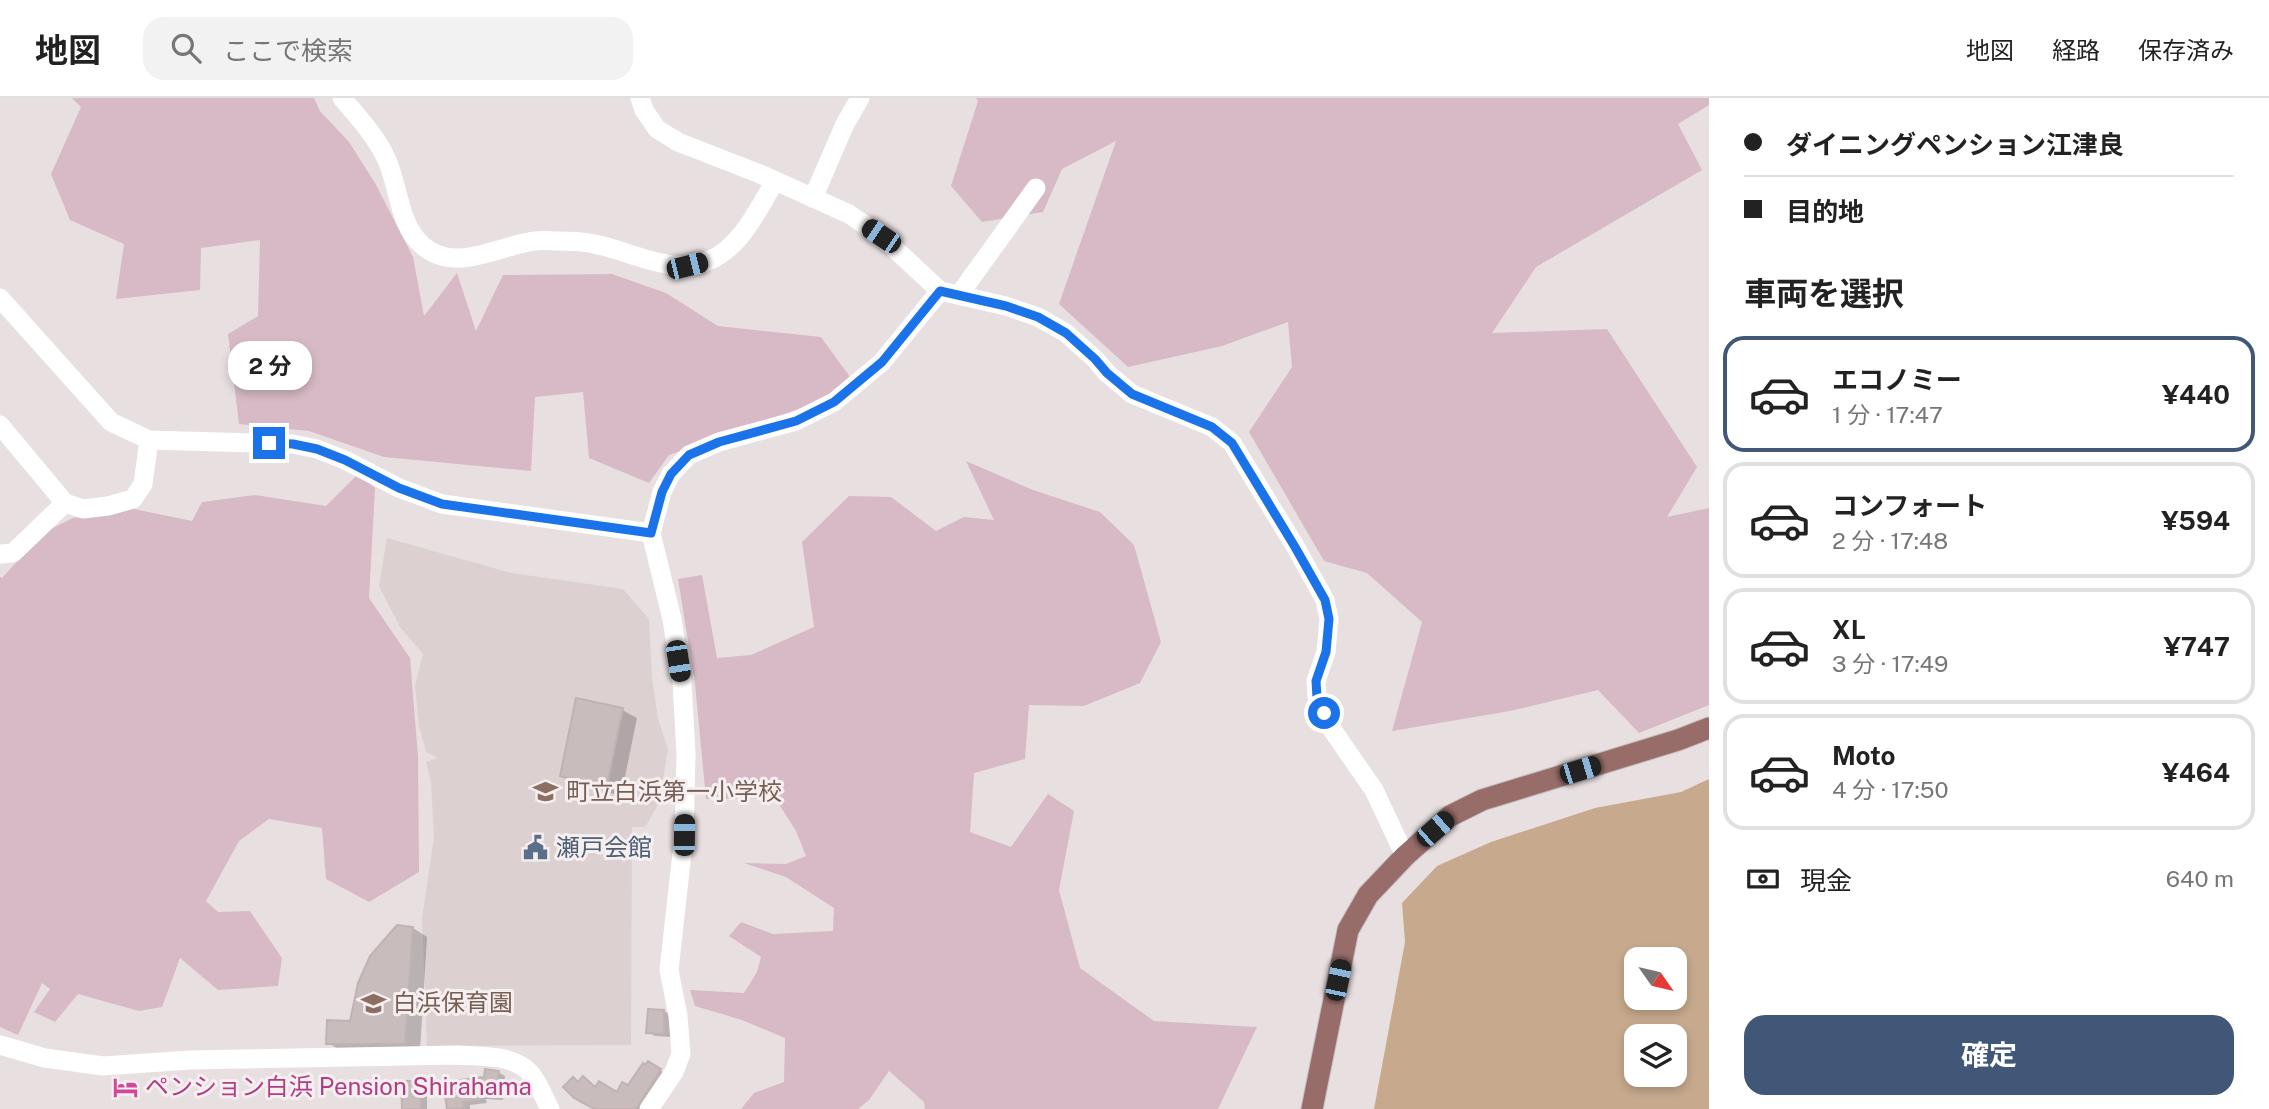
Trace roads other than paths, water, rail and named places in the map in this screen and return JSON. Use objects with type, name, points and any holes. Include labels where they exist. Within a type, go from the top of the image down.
[{"type":"main road","points":[[1312,1109],[1348,930],[1368,895],[1405,856],[1450,816],[1482,800],[1709,728]]},
{"type":"street","points":[[342,98],[374,135],[388,161],[410,229],[422,246],[444,258],[469,258],[534,241],[567,241],[590,243],[668,265],[687,266],[710,261],[732,245],[750,224],[775,181]]},
{"type":"street","points":[[640,98],[644,110],[657,129],[678,142],[849,214],[881,236],[949,293],[1006,306],[1038,317],[1066,333],[1132,394],[1212,427],[1232,443],[1325,600],[1329,619],[1326,652],[1316,681],[1317,698],[1331,728],[1374,790],[1405,856]]},
{"type":"street","points":[[813,198],[845,124],[860,98]]},
{"type":"street","points":[[649,1109],[674,1072],[681,1054],[678,1016],[668,970],[684,835],[686,754],[682,682],[674,632],[651,533],[662,492],[671,474],[689,455],[719,442],[796,421],[834,402],[882,362],[949,293],[1036,188]]},
{"type":"street","points":[[0,298],[111,422],[149,440],[293,444],[317,449],[345,460],[399,488],[442,504],[651,533]]},
{"type":"street","points":[[0,425],[65,503],[83,509],[133,499],[144,484],[149,440]]},
{"type":"street","points":[[0,554],[13,553],[65,503]]},
{"type":"street","points":[[0,1045],[45,1058],[103,1066],[190,1060],[457,1055],[495,1057],[520,1063],[533,1076],[550,1109]]},
{"type":"place","name":"町立白浜第一小学校","points":[[546,792]]},
{"type":"place","name":"瀬戸会館","points":[[536,848]]},
{"type":"place","name":"白浜保育園","points":[[373,1003]]},
{"type":"place","name":"ペンション白浜 Pension Shirahama","points":[[125,1087]]}]
